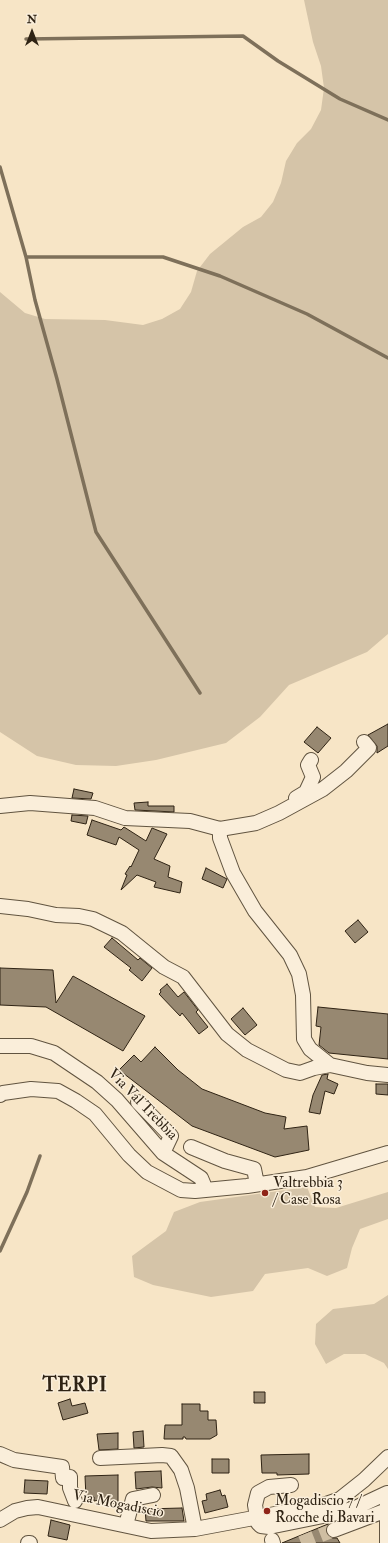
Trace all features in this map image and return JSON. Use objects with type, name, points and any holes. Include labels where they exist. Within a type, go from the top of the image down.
[{"type":"street","points":[[0,806],[30,803],[95,808],[125,818],[190,821],[220,829],[256,823],[323,789],[346,771],[368,748],[364,742]]},
{"type":"street","points":[[292,806],[292,801],[306,792],[313,776],[308,765],[311,760]]},
{"type":"street","points":[[220,829],[220,838],[233,873],[255,911],[290,955],[297,970],[303,995],[304,1039],[310,1049],[330,1065]]},
{"type":"street","points":[[0,906],[28,909],[56,915],[79,916],[108,925],[122,933],[164,967],[183,977],[227,1034],[247,1050],[286,1070],[300,1073],[314,1068],[330,1065],[367,1073],[388,1075]]},
{"type":"street","name":"Via Val Trebbia","points":[[0,1046],[31,1046],[54,1053],[97,1082],[112,1095],[163,1153],[201,1178],[206,1190]]},
{"type":"street","points":[[0,1095],[3,1092],[31,1089],[58,1091],[95,1114],[129,1155],[147,1172],[182,1190],[206,1190],[308,1177],[388,1154]]},
{"type":"street","points":[[138,1102],[171,1136],[163,1153]]},
{"type":"street","points":[[191,1147],[225,1161],[254,1169],[257,1184]]},
{"type":"street","points":[[0,1454],[14,1460],[62,1467],[63,1478],[70,1477],[70,1488],[75,1501]]},
{"type":"street","points":[[100,1458],[162,1455],[171,1456],[181,1470],[187,1488],[195,1529]]},
{"type":"street","name":"Via Mogadiscio","points":[[0,1520],[15,1511],[38,1507],[152,1531],[195,1529],[324,1505],[340,1499],[364,1480],[388,1457]]},
{"type":"street","points":[[291,1485],[269,1487],[258,1493],[255,1505],[256,1517],[261,1526],[269,1527],[355,1508],[388,1492],[387,1543]]},
{"type":"street","points":[[126,1525],[133,1499],[153,1495]]},
{"type":"street","points":[[334,1530],[387,1510]]},
{"type":"shaded area","points":[[304,0],[388,0],[388,634],[367,652],[289,685],[260,717],[226,743],[156,760],[116,766],[76,765],[37,756],[0,732],[0,292],[25,313],[45,319],[105,320],[143,325],[162,319],[180,309],[191,292],[197,271],[210,254],[243,227],[261,217],[273,202],[281,183],[286,161],[297,143],[311,129],[321,110],[324,88],[321,66],[313,42]]},
{"type":"shaded area","points":[[307,1187],[315,1207],[336,1208],[388,1192],[388,1219],[360,1229],[352,1248],[347,1268],[327,1276],[308,1268],[265,1274],[253,1291],[211,1297],[153,1285],[134,1277],[132,1256],[166,1231],[174,1212],[200,1202]]},
{"type":"shaded area","points":[[388,1295],[388,1369],[384,1363],[365,1354],[344,1354],[326,1364],[315,1344],[316,1324],[333,1309],[374,1304]]},
{"type":"building","points":[[388,724],[388,746],[377,753],[377,746],[368,735]]},
{"type":"building","points":[[317,727],[331,738],[318,753],[304,742]]},
{"type":"building","points":[[74,789],[93,793],[91,799],[72,798]]},
{"type":"building","points":[[148,802],[148,806],[174,806],[174,812],[135,810],[134,803]]},
{"type":"building","points":[[72,815],[88,816],[86,824],[71,821]]},
{"type":"building","points":[[92,820],[121,830],[124,827],[146,841],[152,828],[167,834],[154,859],[170,866],[168,877],[182,882],[180,893],[154,887],[156,882],[137,875],[121,890],[127,875],[125,874],[130,866],[131,867],[139,850],[119,837],[116,845],[87,835]]},
{"type":"building","points":[[206,868],[227,879],[223,888],[202,879]]},
{"type":"building","points":[[358,920],[368,932],[355,943],[345,931]]},
{"type":"building","points":[[112,938],[138,960],[140,958],[152,968],[142,981],[129,970],[131,968],[104,947]]},
{"type":"building","points":[[0,968],[53,970],[56,1003],[73,976],[145,1016],[123,1051],[46,1007],[0,1005]]},
{"type":"building","points":[[167,984],[178,997],[184,992],[198,1010],[196,1012],[208,1027],[199,1034],[182,1013],[180,1016],[159,994],[161,992],[160,990]]},
{"type":"building","points":[[318,1007],[388,1014],[388,1059],[329,1053],[319,1045],[321,1027],[316,1026]]},
{"type":"building","points":[[243,1008],[257,1025],[245,1035],[231,1019]]},
{"type":"building","points":[[155,1047],[178,1070],[202,1089],[265,1113],[286,1117],[284,1129],[307,1126],[309,1150],[275,1157],[192,1126],[119,1070],[134,1055],[141,1062]]},
{"type":"building","points":[[328,1074],[327,1079],[338,1084],[334,1094],[325,1091],[320,1114],[309,1112],[313,1095],[322,1075]]},
{"type":"building","points":[[376,1084],[388,1084],[388,1095],[376,1094]]},
{"type":"building","points":[[254,1392],[265,1392],[265,1403],[254,1403]]},
{"type":"building","points":[[70,1399],[72,1406],[85,1403],[88,1413],[63,1420],[58,1403]]},
{"type":"building","points":[[182,1404],[200,1404],[200,1411],[208,1411],[208,1420],[216,1420],[217,1435],[210,1439],[186,1439],[183,1437],[183,1439],[164,1439],[165,1425],[182,1425]]},
{"type":"building","points":[[143,1431],[144,1447],[134,1448],[133,1432]]},
{"type":"building","points":[[118,1433],[118,1449],[99,1450],[97,1434]]},
{"type":"building","points":[[309,1454],[309,1474],[277,1475],[277,1473],[262,1473],[261,1455]]},
{"type":"building","points":[[212,1459],[229,1459],[229,1473],[212,1473]]},
{"type":"building","points":[[161,1471],[162,1488],[152,1487],[136,1489],[135,1472]]},
{"type":"building","points":[[118,1475],[118,1503],[100,1504],[99,1500],[94,1501],[94,1497],[86,1498],[85,1476]]},
{"type":"building","points":[[25,1480],[48,1481],[47,1494],[24,1493]]},
{"type":"building","points":[[220,1490],[222,1496],[225,1495],[228,1507],[205,1513],[202,1501],[207,1500],[206,1494]]},
{"type":"building","points":[[182,1508],[184,1521],[146,1521],[145,1509]]},
{"type":"building","points":[[51,1520],[70,1525],[67,1540],[48,1536]]},
{"type":"building","points":[[328,1524],[326,1533],[332,1538],[337,1538],[340,1543],[282,1543]]},
{"type":"waterway","points":[[26,39],[243,36],[278,61],[340,99],[388,120]]},
{"type":"waterway","points":[[0,167],[26,257],[35,300],[96,532],[200,693]]},
{"type":"waterway","points":[[26,257],[163,257],[220,276],[307,314],[388,358]]},
{"type":"waterway","points":[[0,1251],[27,1192],[40,1156]]},
{"type":"tunnel","points":[[301,1543],[334,1530]]},
{"type":"place","name":"Valtrebbia 3 / Case Rosa","points":[[265,1193]]},
{"type":"place","name":"Mogadiscio 7 / Rocche di Bavari","points":[[267,1511]]},
{"type":"district","name":"TERPI","points":[[75,1387]]}]
